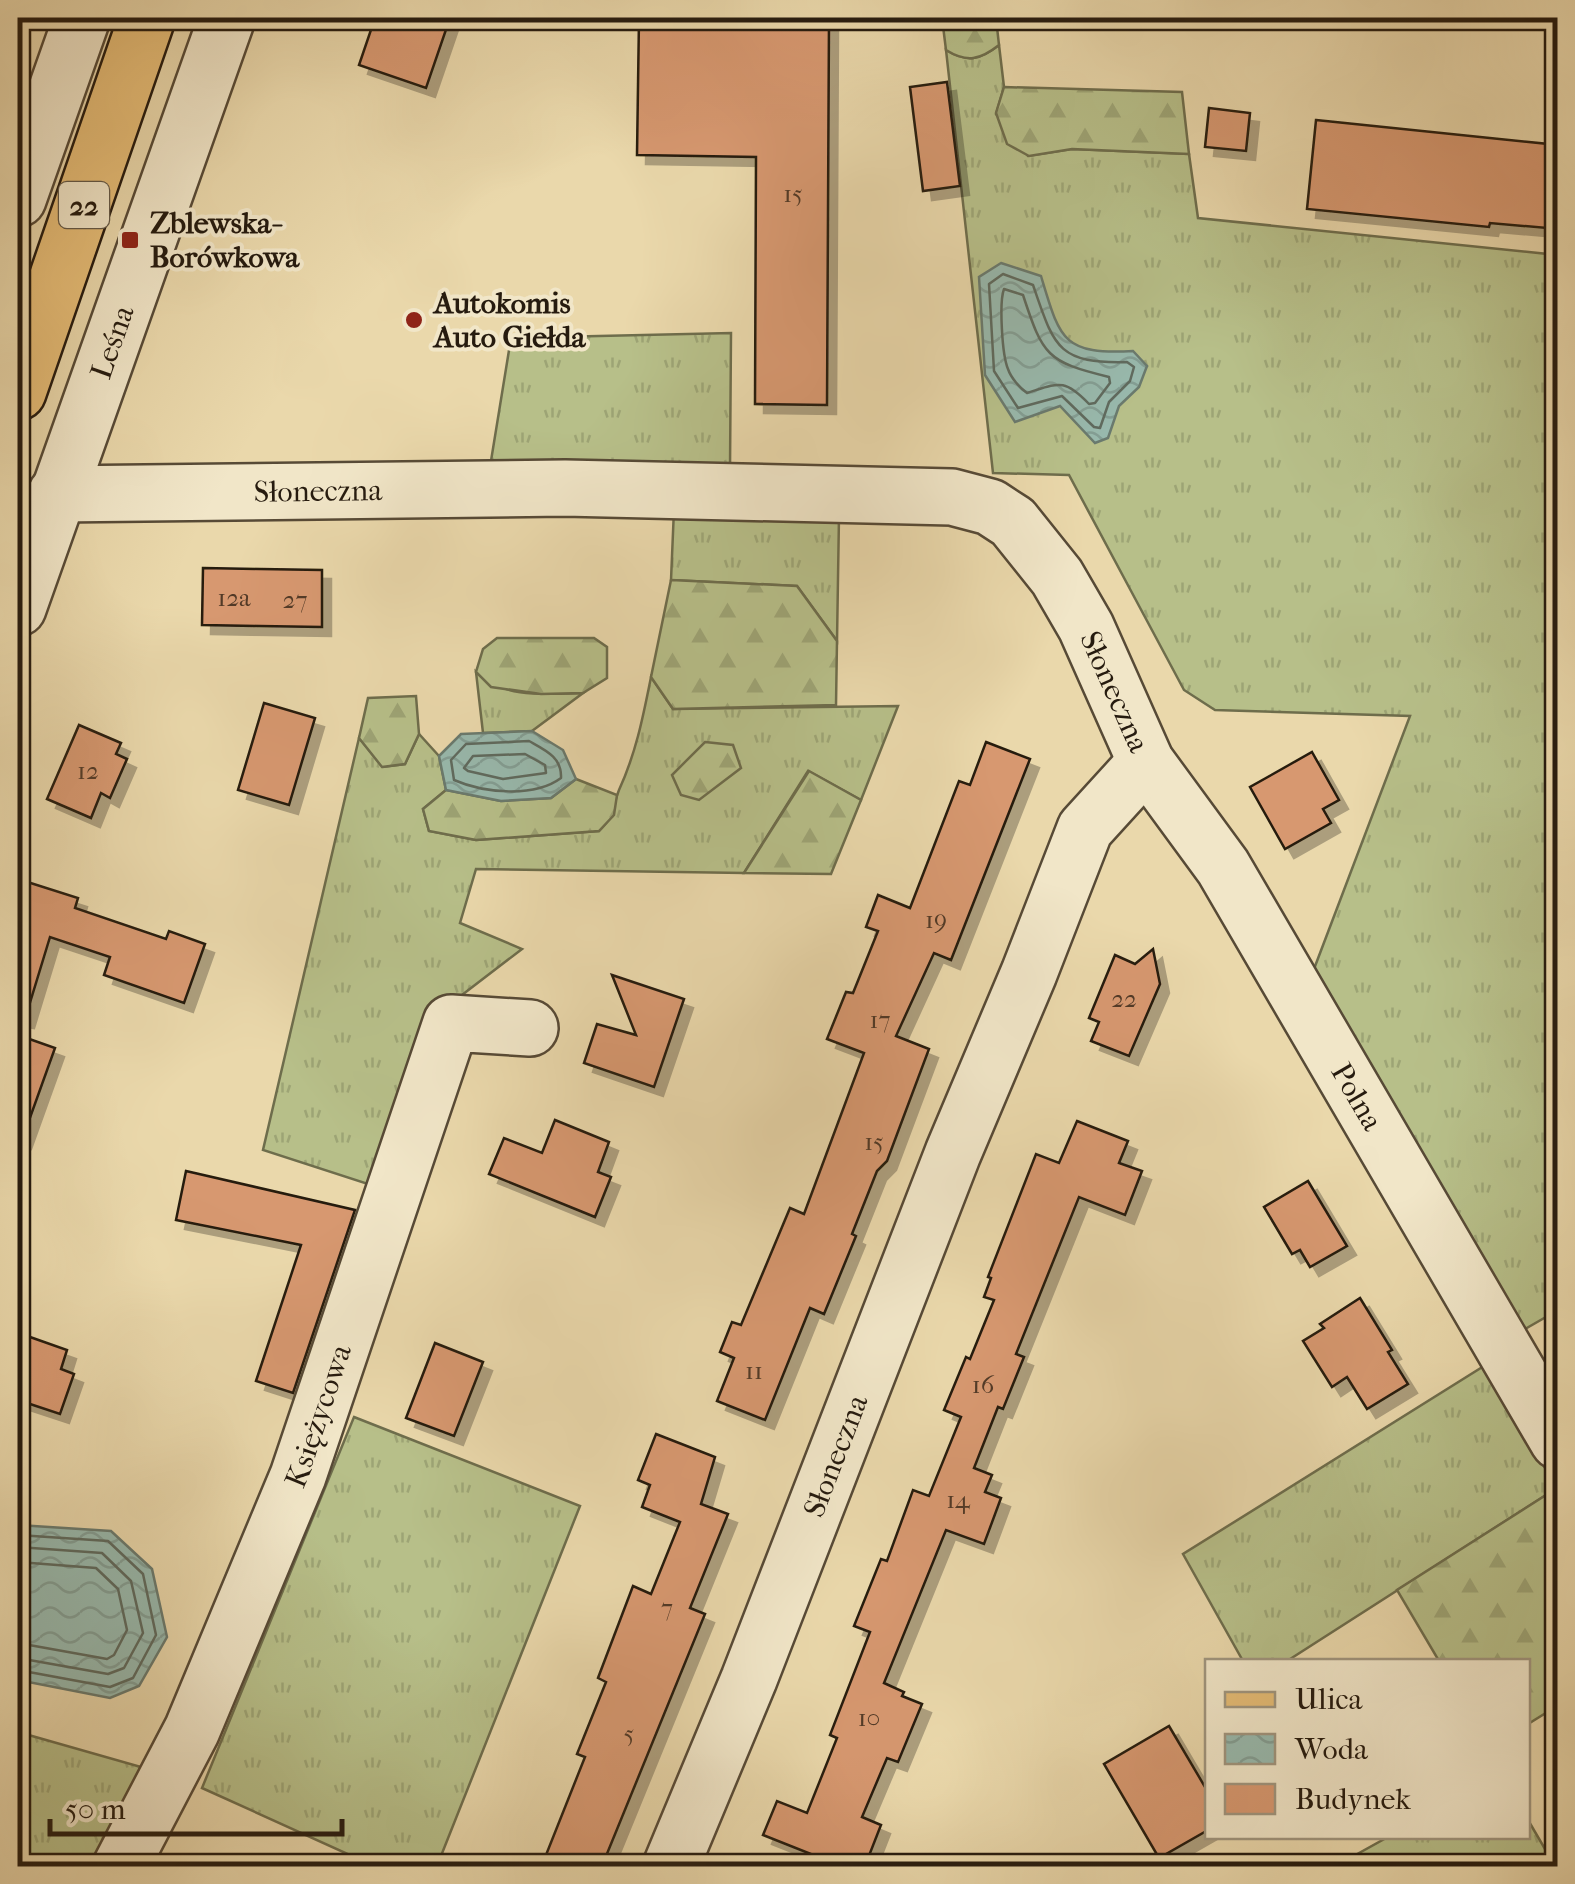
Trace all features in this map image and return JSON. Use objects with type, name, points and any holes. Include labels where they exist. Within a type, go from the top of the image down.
[{"type":"main road","name":"22","points":[[18,392],[147,18]]},
{"type":"street","points":[[18,199],[82,18]]},
{"type":"street","name":"Leśna","points":[[18,608],[227,18]]},
{"type":"street","name":"Słoneczna","points":[[56,494],[565,488],[952,497],[990,507],[1013,522],[1057,577],[1086,628],[1146,762],[1084,829],[953,1153],[749,1679],[671,1866]]},
{"type":"street","name":"Polna","points":[[1146,762],[1223,868],[1558,1441]]},
{"type":"street","name":"Księżycowa","points":[[121,1866],[192,1730],[298,1476],[451,1024],[530,1028]]},
{"type":"green space","points":[[942,18],[996,18],[999,45],[973,58],[960,57],[946,50]]},
{"type":"green space","points":[[999,45],[1004,87],[996,114],[1028,156],[1072,149],[1189,154],[1198,218],[1557,255],[1558,1310],[1513,1336],[1314,969],[1410,716],[1215,710],[1184,690],[1069,475],[993,473],[946,50],[973,58]]},
{"type":"green space","points":[[1004,87],[1182,92],[1189,154],[1072,149],[1029,156],[1007,144],[996,113]]},
{"type":"green space","points":[[731,333],[730,470],[490,467],[511,338]]},
{"type":"green space","points":[[674,509],[839,516],[837,641],[797,586],[671,580]]},
{"type":"green space","points":[[671,580],[797,586],[837,641],[836,705],[673,709],[651,677]]},
{"type":"green space","points":[[497,638],[594,638],[607,647],[607,678],[583,693],[541,694],[491,687],[476,672],[483,649]]},
{"type":"green space","points":[[476,672],[512,691],[583,693],[532,731],[483,733]]},
{"type":"green space","points":[[651,677],[673,709],[898,706],[861,800],[808,771],[744,873],[476,869],[460,923],[522,949],[428,1021],[374,1186],[263,1150],[359,738],[383,767],[405,764],[419,734],[439,756],[446,790],[423,809],[429,831],[476,840],[599,831],[611,815],[630,762]]},
{"type":"green space","points":[[416,696],[419,734],[405,764],[382,767],[359,738],[368,698]]},
{"type":"green space","points":[[705,742],[733,745],[741,768],[699,800],[681,795],[672,775]]},
{"type":"green space","points":[[809,771],[861,800],[831,874],[744,873]]},
{"type":"green space","points":[[576,779],[617,795],[614,815],[599,831],[476,840],[429,831],[423,809],[446,790],[501,801],[551,798]]},
{"type":"green space","points":[[1484,1366],[1557,1488],[1290,1659],[1242,1659],[1183,1554]]},
{"type":"green space","points":[[354,1417],[580,1506],[437,1866],[374,1866],[202,1788]]},
{"type":"green space","points":[[1557,1488],[1557,1706],[1530,1723],[1530,1659],[1438,1659],[1397,1590]]},
{"type":"green space","points":[[18,1732],[148,1769],[93,1866],[18,1866]]},
{"type":"green space","points":[[1530,1823],[1555,1866],[1357,1866],[1352,1857],[1384,1839],[1530,1839]]},
{"type":"water","points":[[1001,263],[1041,276],[1053,315],[1068,339],[1091,350],[1133,351],[1147,366],[1139,387],[1119,406],[1108,438],[1095,443],[1060,406],[1015,422],[985,375],[979,277]]},
{"type":"water","points":[[532,731],[563,750],[576,779],[551,798],[501,801],[446,790],[439,756],[461,734]]},
{"type":"water","points":[[18,1525],[111,1531],[152,1569],[167,1637],[139,1686],[110,1698],[18,1680]]},
{"type":"building","points":[[375,18],[450,18],[426,88],[359,65]]},
{"type":"building","points":[[639,18],[829,18],[827,405],[755,404],[756,157],[637,155]]},
{"type":"building","points":[[947,82],[960,186],[923,191],[910,87]]},
{"type":"building","points":[[1209,108],[1250,113],[1246,151],[1205,147]]},
{"type":"building","points":[[1316,120],[1558,145],[1558,229],[1490,223],[1489,227],[1307,209]]},
{"type":"building","points":[[203,568],[322,570],[322,627],[202,625]]},
{"type":"building","points":[[264,703],[315,718],[289,805],[238,790]]},
{"type":"building","points":[[79,725],[121,743],[116,754],[127,759],[110,798],[101,793],[91,818],[47,799]]},
{"type":"building","points":[[986,742],[1030,759],[951,960],[934,953],[896,1036],[929,1049],[887,1161],[877,1171],[852,1234],[856,1236],[824,1314],[810,1308],[765,1420],[717,1401],[734,1358],[720,1352],[732,1322],[741,1325],[790,1208],[804,1214],[864,1053],[827,1039],[846,992],[853,993],[878,931],[866,927],[878,895],[910,908],[959,781],[970,785]]},
{"type":"building","points":[[1312,752],[1339,800],[1323,809],[1331,823],[1285,849],[1250,787]]},
{"type":"building","points":[[18,879],[78,898],[75,908],[166,939],[169,931],[205,944],[184,1003],[104,975],[110,957],[50,937],[25,1019],[18,1018]]},
{"type":"building","points":[[1153,949],[1160,984],[1129,1056],[1091,1041],[1099,1022],[1089,1018],[1115,955],[1135,964]]},
{"type":"building","points":[[612,975],[684,999],[654,1087],[584,1063],[597,1024],[636,1035]]},
{"type":"building","points":[[18,1035],[55,1048],[22,1140],[18,1139]]},
{"type":"building","points":[[555,1120],[609,1142],[598,1172],[611,1177],[595,1217],[489,1174],[504,1138],[542,1153]]},
{"type":"building","points":[[1077,1121],[1128,1141],[1119,1163],[1142,1171],[1125,1215],[1079,1197],[1016,1354],[1024,1357],[1003,1409],[998,1407],[974,1468],[992,1475],[985,1492],[1001,1498],[984,1544],[946,1530],[884,1683],[922,1704],[898,1762],[887,1758],[862,1817],[881,1825],[865,1866],[841,1866],[763,1835],[777,1801],[807,1813],[837,1738],[830,1735],[870,1632],[854,1626],[881,1559],[887,1561],[913,1490],[929,1496],[961,1417],[944,1410],[994,1300],[984,1297],[991,1278],[988,1277],[1036,1154],[1059,1163]]},
{"type":"building","points":[[186,1171],[355,1210],[293,1393],[256,1381],[301,1245],[176,1220]]},
{"type":"building","points":[[1308,1181],[1347,1246],[1310,1267],[1300,1250],[1292,1254],[1264,1207]]},
{"type":"building","points":[[1360,1298],[1408,1384],[1367,1409],[1347,1377],[1332,1387],[1303,1341],[1324,1328],[1320,1324]]},
{"type":"building","points":[[30,1337],[67,1350],[61,1369],[74,1374],[60,1414],[18,1400],[18,1373]]},
{"type":"building","points":[[435,1343],[483,1362],[454,1436],[406,1418]]},
{"type":"building","points":[[656,1434],[715,1457],[701,1504],[728,1514],[690,1608],[705,1614],[602,1866],[574,1866],[546,1855],[585,1757],[577,1754],[606,1682],[598,1678],[633,1586],[651,1594],[680,1522],[642,1507],[650,1485],[638,1480]]},
{"type":"building","points":[[1169,1726],[1205,1787],[1205,1832],[1159,1858],[1104,1764]]},
{"type":"place","name":"Zblewska- Borówkowa","points":[[130,240]]},
{"type":"place","name":"Autokomis Auto Giełda","points":[[414,320]]}]
